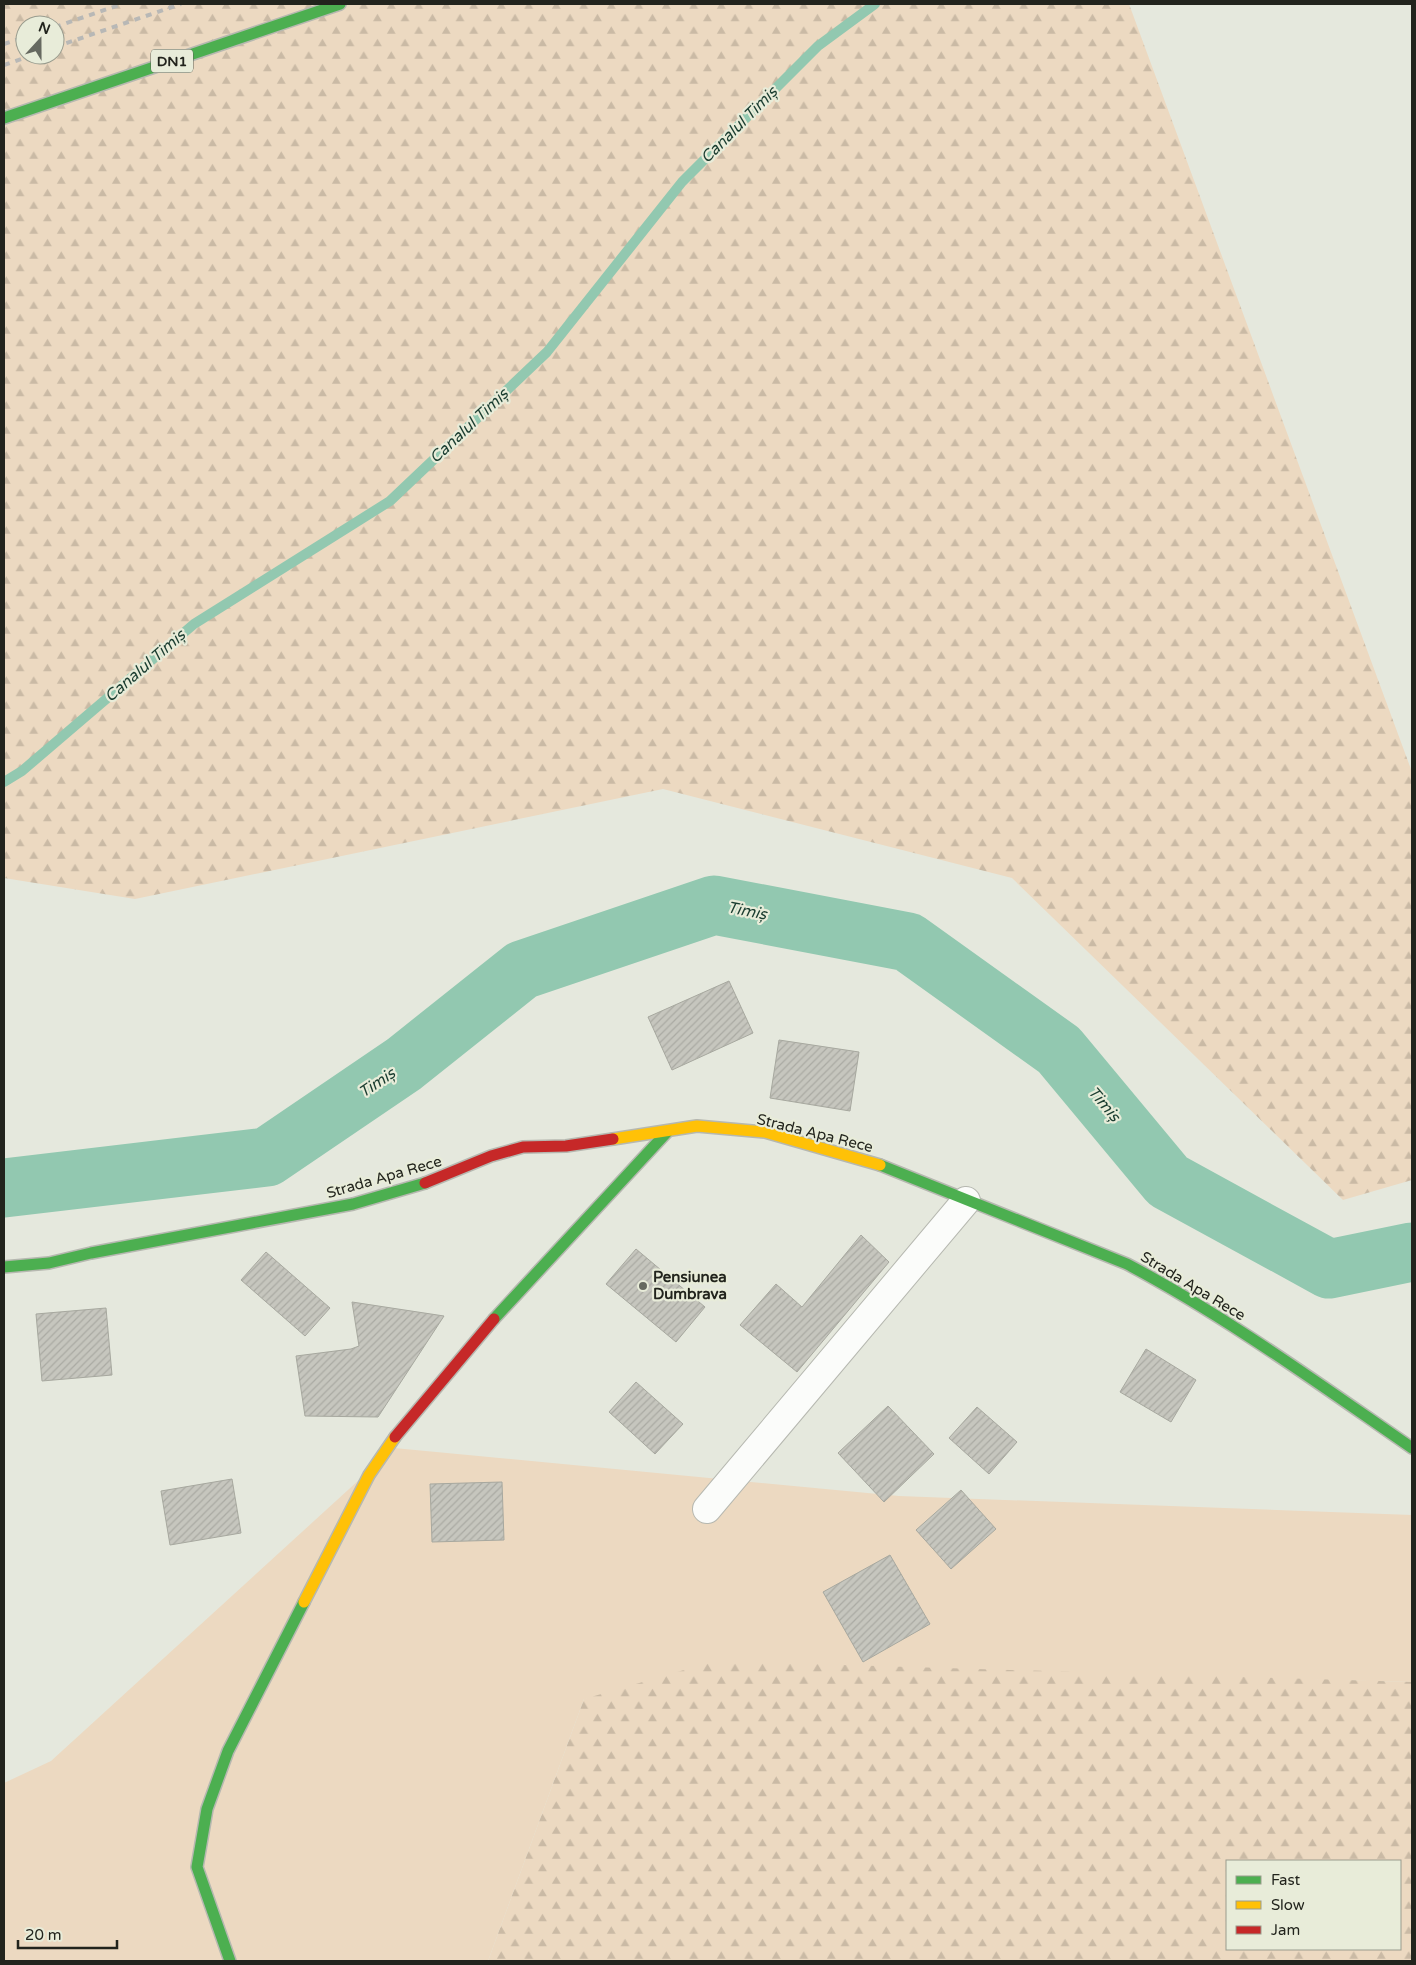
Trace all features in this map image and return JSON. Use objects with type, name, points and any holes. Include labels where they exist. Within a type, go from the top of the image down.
[{"type":"main road","name":"DN1","points":[[4,118],[340,4]]},
{"type":"main road","name":"Strada Apa Rece","points":[[4,1267],[49,1263],[90,1253],[353,1204],[429,1182],[491,1156],[523,1147],[566,1146],[698,1126],[765,1132],[884,1166],[966,1201],[1127,1264],[1161,1282],[1339,1396],[1412,1448]]},
{"type":"main road","points":[[230,1961],[196,1867],[206,1810],[228,1751],[369,1475],[394,1436],[434,1388],[510,1301],[668,1130]]},
{"type":"street","points":[[707,1509],[966,1201]]},
{"type":"green space","points":[[4,4],[1129,4],[1412,772],[1412,1180],[1343,1200],[1012,878],[663,789],[135,899],[4,878]]},
{"type":"green space","points":[[394,1448],[899,1496],[1412,1515],[1412,1682],[1236,1678],[584,1699],[488,1961],[4,1961],[4,1783],[51,1761]]},
{"type":"green space","points":[[715,1661],[1412,1682],[1412,1961],[488,1961],[584,1699]]},
{"type":"building","points":[[729,981],[753,1033],[672,1070],[648,1017]]},
{"type":"building","points":[[779,1040],[859,1052],[850,1111],[770,1098]]},
{"type":"building","points":[[861,1235],[889,1262],[797,1372],[740,1325],[776,1284],[802,1307]]},
{"type":"building","points":[[636,1249],[705,1307],[676,1342],[606,1284]]},
{"type":"building","points":[[266,1252],[330,1308],[305,1336],[241,1280]]},
{"type":"building","points":[[352,1302],[444,1316],[378,1417],[305,1416],[296,1356],[351,1349],[359,1346]]},
{"type":"building","points":[[106,1308],[112,1375],[42,1381],[36,1314]]},
{"type":"building","points":[[1146,1349],[1196,1380],[1171,1422],[1120,1392]]},
{"type":"building","points":[[636,1382],[683,1424],[655,1454],[609,1412]]},
{"type":"building","points":[[888,1406],[934,1454],[884,1502],[838,1453]]},
{"type":"building","points":[[977,1407],[1017,1442],[989,1474],[949,1438]]},
{"type":"building","points":[[232,1479],[241,1533],[170,1545],[161,1491]]},
{"type":"building","points":[[502,1482],[504,1540],[432,1542],[430,1484]]},
{"type":"building","points":[[961,1490],[996,1529],[951,1569],[916,1530]]},
{"type":"building","points":[[890,1555],[930,1624],[863,1662],[823,1592]]},
{"type":"waterway","name":"Canalul Timiș","points":[[4,782],[22,771],[194,624],[390,501],[547,352],[682,182],[818,46],[875,4]]},
{"type":"waterway","name":"Timiș","points":[[4,1188],[267,1157],[404,1064],[522,970],[714,905],[908,942],[1059,1050],[1168,1181],[1329,1269],[1412,1252]]},
{"type":"railway","points":[[65,24],[122,4]]},
{"type":"railway","points":[[65,44],[181,4]]},
{"type":"railway","points":[[4,44],[15,40]]},
{"type":"railway","points":[[4,65],[15,61]]},
{"type":"traffic: fast","points":[[4,118],[340,4]]},
{"type":"traffic: fast","points":[[494,1319],[668,1131]]},
{"type":"traffic: fast","points":[[880,1165],[1127,1264],[1164,1284],[1237,1329],[1412,1448]]},
{"type":"traffic: fast","points":[[4,1267],[49,1263],[91,1253],[353,1204],[425,1183]]},
{"type":"traffic: fast","points":[[230,1961],[197,1867],[207,1809],[228,1751],[304,1602]]},
{"type":"traffic: slow","points":[[613,1139],[697,1126],[765,1132],[880,1165]]},
{"type":"traffic: slow","points":[[304,1602],[369,1475],[395,1437]]},
{"type":"traffic: jam","points":[[425,1183],[491,1156],[523,1147],[566,1146],[613,1139]]},
{"type":"traffic: jam","points":[[395,1437],[494,1319]]},
{"type":"place","name":"Pensiunea Dumbrava","points":[[643,1286]]}]
